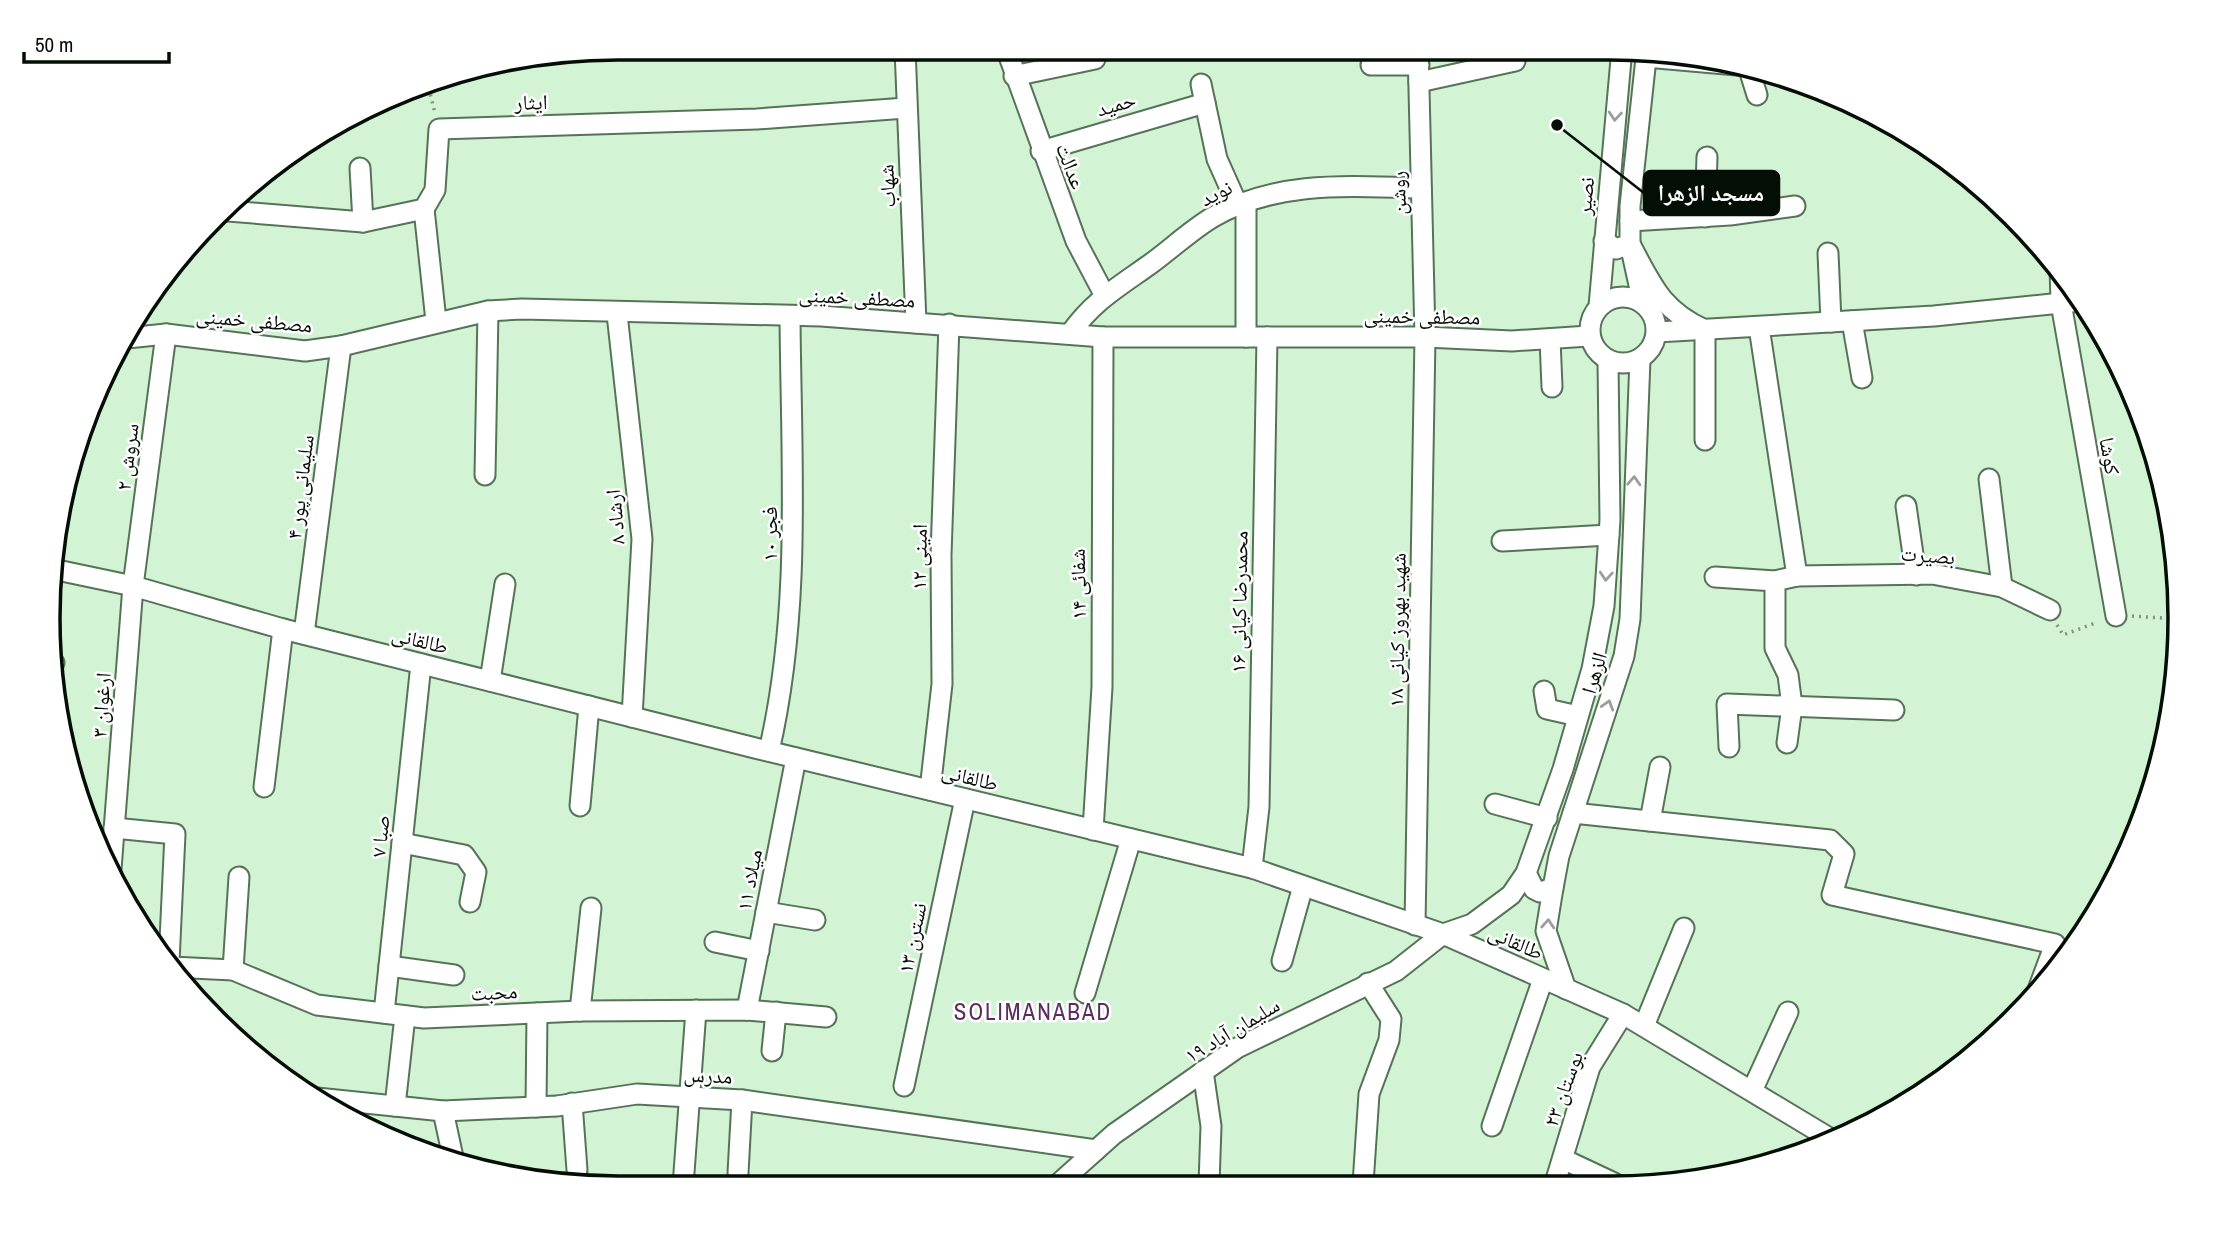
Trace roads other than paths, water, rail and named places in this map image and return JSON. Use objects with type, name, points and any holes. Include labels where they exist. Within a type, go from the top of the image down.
[{"type":"street","name":"شهاب","points":[[905,60],[916,323]]},
{"type":"street","name":"عدالت","points":[[1009,60],[1076,241],[1105,296]]},
{"type":"street","points":[[1014,76],[1095,60]]},
{"type":"street","name":"نصیر","points":[[1599,306],[1621,60]]},
{"type":"street","points":[[1371,65],[1515,61]]},
{"type":"street","points":[[1643,303],[1629,296],[1613,297],[1599,306],[1590,319],[1589,336],[1596,351],[1608,361],[1624,364],[1640,359],[1651,348],[1657,332],[1653,316],[1643,303],[1630,244],[1645,61]]},
{"type":"street","name":"روشن","points":[[1419,65],[1425,337]]},
{"type":"street","points":[[1752,79],[1758,95]]},
{"type":"street","name":"حمید","points":[[1041,151],[1203,94],[1217,159],[1242,204]]},
{"type":"street","name":"ایثار","points":[[424,209],[435,190],[439,130],[757,119],[906,108]]},
{"type":"street","points":[[1705,217],[1707,157]]},
{"type":"street","points":[[360,167],[363,222]]},
{"type":"street","name":"نوید","points":[[1070,334],[1087,309],[1213,217],[1242,204],[1287,189],[1321,186],[1421,188]]},
{"type":"street","points":[[1242,204],[1246,337]]},
{"type":"street","points":[[1630,221],[1705,217],[1795,205]]},
{"type":"street","points":[[235,212],[363,222],[424,209],[436,321]]},
{"type":"street","points":[[1604,241],[1616,249],[1630,244]]},
{"type":"street","points":[[1630,244],[1664,304],[1681,319],[1705,330]]},
{"type":"street","points":[[1828,253],[1832,322]]},
{"type":"street","name":"کوشا","points":[[2060,289],[2060,303],[2116,616]]},
{"type":"street","points":[[1657,332],[1852,321],[2069,302]]},
{"type":"street","name":"مصطفی خمینی","points":[[134,337],[166,334],[305,351],[341,346],[436,321],[488,311],[522,309],[617,314],[790,316],[949,324],[1102,337],[1425,337],[1512,341],[1589,336]]},
{"type":"street","points":[[485,475],[488,311]]},
{"type":"street","name":"ارشاد ۸","points":[[617,314],[642,539],[632,717]]},
{"type":"street","name":"فجر ۱۰","points":[[769,751],[783,694],[792,590],[790,316]]},
{"type":"street","points":[[1852,321],[1862,378]]},
{"type":"street","name":"امینی ۱۲","points":[[930,790],[942,684],[941,555],[949,324]]},
{"type":"street","points":[[1759,327],[1797,576]]},
{"type":"street","points":[[1705,330],[1705,440]]},
{"type":"street","name":"سروش ۲","points":[[133,586],[166,334]]},
{"type":"street","name":"شفائی ۱۴","points":[[1093,830],[1102,687],[1102,337]]},
{"type":"street","name":"محمدرضا کیانی ۱۶","points":[[1252,868],[1259,807],[1266,337]]},
{"type":"street","name":"شهید بهروز کیانی ۱۸","points":[[1415,925],[1425,337]]},
{"type":"street","points":[[1550,339],[1552,387]]},
{"type":"street","name":"سلیمانی پور ۴","points":[[304,634],[341,346]]},
{"type":"street","name":"الزهرا","points":[[1566,989],[1546,931],[1559,856],[1624,656],[1630,619],[1640,359]]},
{"type":"street","name":"الزهرا","points":[[1443,934],[1472,924],[1511,895],[1526,873],[1547,818],[1592,669],[1604,606],[1609,535],[1608,361]]},
{"type":"street","points":[[1610,405],[1618,399],[1628,398],[1637,412]]},
{"type":"street","points":[[1989,479],[2002,587]]},
{"type":"street","points":[[1906,506],[1916,575]]},
{"type":"street","points":[[1502,541],[1609,535]]},
{"type":"street","name":"طالقانی","points":[[62,571],[133,586],[283,629],[796,758],[1252,868],[1443,934],[1623,1014],[1822,1133]]},
{"type":"street","name":"بصیرت","points":[[1715,577],[1775,581],[1797,576],[1916,575],[2002,587],[2050,611]]},
{"type":"street","points":[[1775,581],[1775,648],[1788,675],[1792,706],[1787,743]]},
{"type":"street","points":[[490,681],[505,584]]},
{"type":"street","name":"ارغوان ۳","points":[[112,853],[133,586]]},
{"type":"street","points":[[264,787],[283,629]]},
{"type":"street","name":"صبا ۷","points":[[384,1013],[421,664]]},
{"type":"street","points":[[1544,691],[1547,709],[1578,716]]},
{"type":"street","points":[[1729,747],[1727,704],[1894,710]]},
{"type":"street","points":[[580,806],[589,706]]},
{"type":"street","name":"میلاد ۱۱","points":[[747,1010],[796,758]]},
{"type":"street","points":[[1650,821],[1660,767]]},
{"type":"street","name":"نسترن ۱۳","points":[[904,1086],[965,799]]},
{"type":"street","points":[[1494,804],[1547,818]]},
{"type":"street","points":[[1573,813],[1830,840],[1844,854],[1832,895],[2055,944],[2049,961]]},
{"type":"street","points":[[114,828],[175,834],[170,950]]},
{"type":"street","points":[[1084,993],[1131,839]]},
{"type":"street","points":[[402,843],[464,855],[476,872],[470,902]]},
{"type":"street","points":[[1526,873],[1534,890],[1540,892],[1553,888]]},
{"type":"street","points":[[233,970],[239,877]]},
{"type":"street","points":[[1282,961],[1303,886]]},
{"type":"street","points":[[580,1011],[591,908]]},
{"type":"street","points":[[766,912],[815,920]]},
{"type":"street","points":[[1644,1026],[1684,928]]},
{"type":"street","name":"سلیمان آباد ۱۹","points":[[1067,1176],[1114,1134],[1237,1048],[1396,971],[1443,934]]},
{"type":"street","points":[[715,942],[759,951]]},
{"type":"street","points":[[389,966],[454,975]]},
{"type":"street","name":"محبت","points":[[184,968],[233,970],[317,1005],[424,1018],[580,1011],[696,1010],[747,1010],[826,1017]]},
{"type":"street","points":[[1492,1126],[1543,979]]},
{"type":"street","points":[[1364,1176],[1369,1094],[1389,1040],[1391,1019],[1368,983]]},
{"type":"street","points":[[683,1176],[696,1010]]},
{"type":"street","points":[[772,1051],[776,1012]]},
{"type":"street","points":[[1752,1091],[1788,1012]]},
{"type":"street","points":[[536,1107],[537,1013]]},
{"type":"street","name":"بوستان ۲۳","points":[[1557,1176],[1590,1067],[1623,1014]]},
{"type":"street","points":[[395,1106],[405,1016]]},
{"type":"street","points":[[1203,1071],[1211,1126],[1209,1176]]},
{"type":"street","name":"مدرس","points":[[336,1100],[443,1111],[536,1107],[637,1094],[742,1100],[1096,1150]]},
{"type":"street","points":[[738,1173],[742,1100]]},
{"type":"street","points":[[572,1103],[577,1170]]},
{"type":"street","points":[[443,1111],[451,1150]]},
{"type":"street","points":[[1563,1159],[1599,1176]]},
{"type":"place","name":"مسجد الزهرا","points":[[1557,125]]},
{"type":"district","name":"SOLIMANABAD","points":[[1033,1011]]}]
